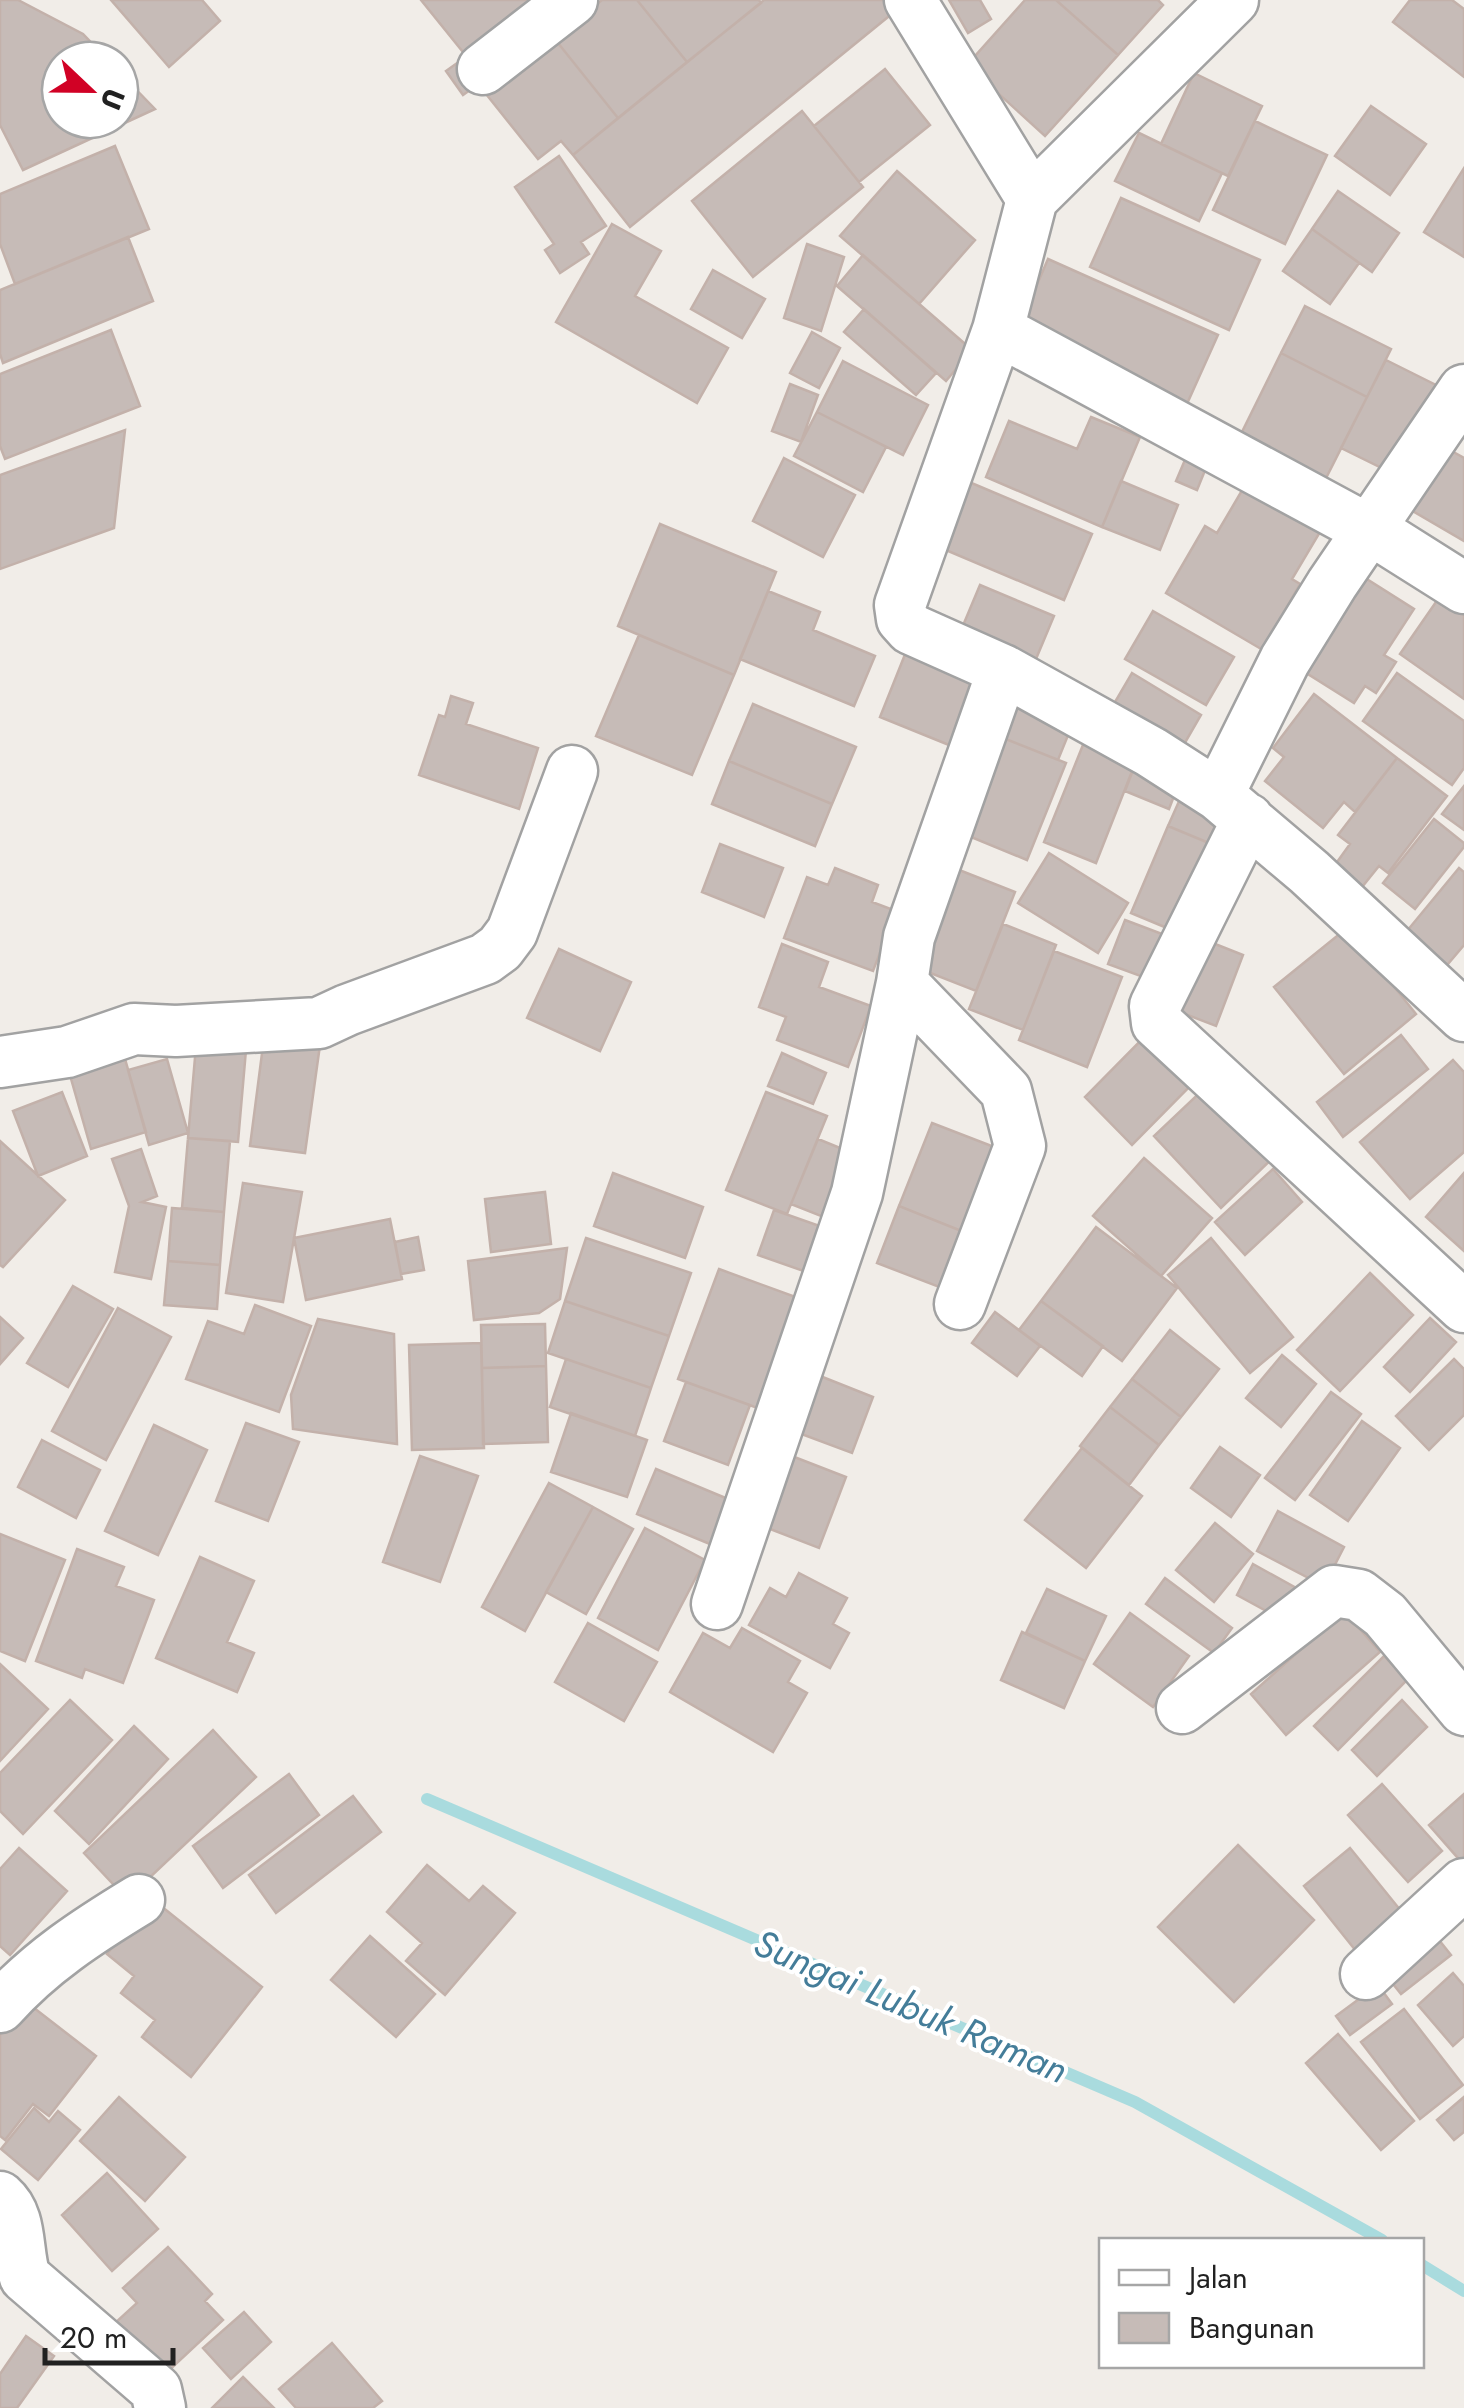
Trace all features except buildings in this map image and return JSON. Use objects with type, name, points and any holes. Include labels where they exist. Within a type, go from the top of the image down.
[{"type":"street","points":[[483,70],[572,0]]},
{"type":"street","points":[[910,0],[1032,199]]},
{"type":"street","points":[[1233,0],[1032,199],[998,330],[900,604],[902,619],[911,629],[1003,670],[1151,752],[1233,807],[1310,872],[1464,1016]]},
{"type":"street","points":[[998,330],[1370,530],[1464,588]]},
{"type":"street","points":[[1464,390],[1332,584],[1286,660],[1155,1006],[1156,1023],[1464,1308]]},
{"type":"street","points":[[717,1604],[857,1193],[902,983],[908,937],[1003,670]]},
{"type":"street","points":[[0,1062],[67,1052],[134,1029],[176,1031],[320,1023],[486,959],[512,932],[572,771]]},
{"type":"street","points":[[902,983],[1006,1091],[1020,1146],[960,1304]]},
{"type":"street","points":[[1182,1708],[1334,1591],[1359,1595],[1386,1615],[1464,1710]]},
{"type":"street","points":[[1366,1974],[1464,1884]]},
{"type":"street","points":[[0,2007],[18,1986],[74,1940],[139,1900]]},
{"type":"street","points":[[0,2197],[13,2212],[25,2277],[156,2390],[160,2408]]},
{"type":"waterway","name":"Sungai Lubuk Raman","points":[[427,1799],[1135,2102],[1378,2238]]},
{"type":"waterway","name":"Sungai Lubuk Raman","points":[[1424,2266],[1464,2291]]}]
